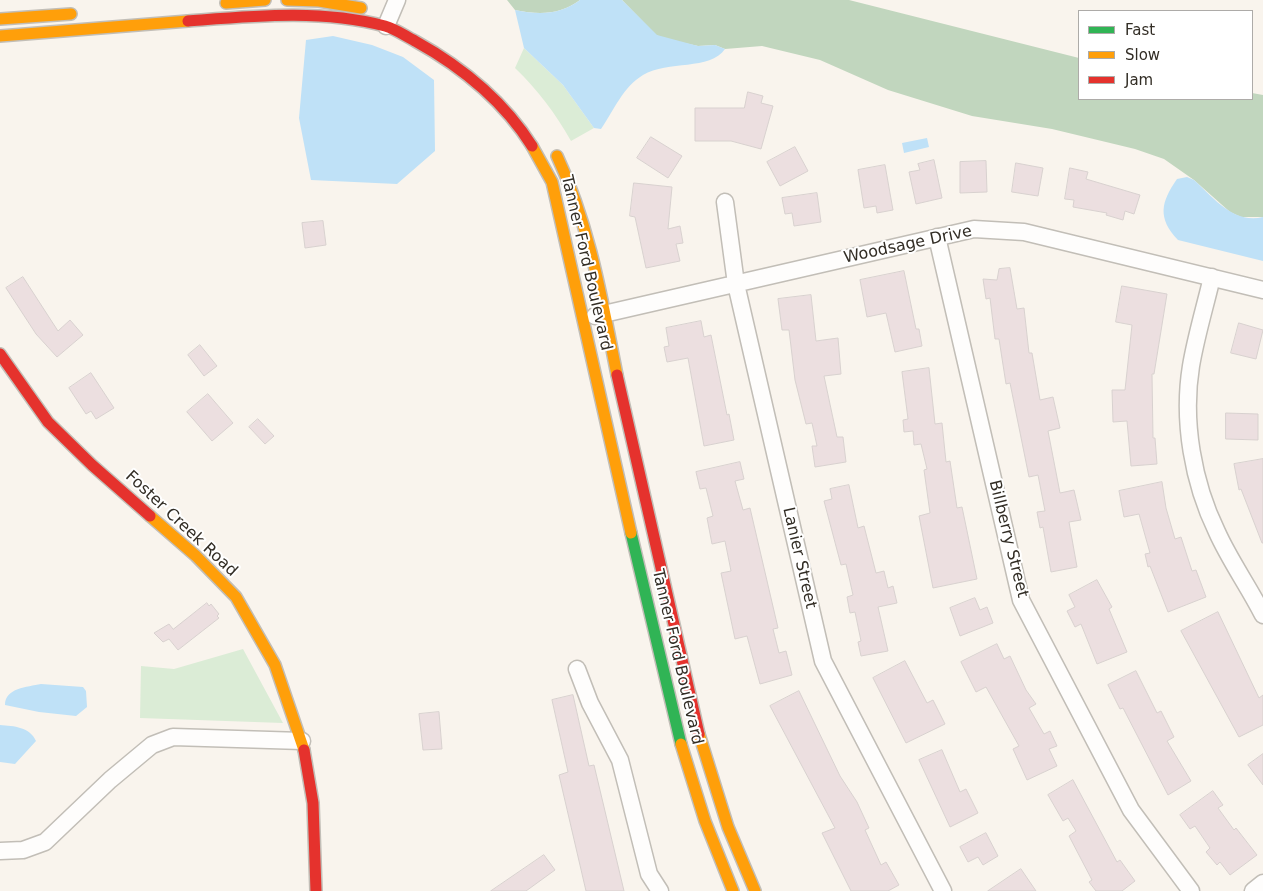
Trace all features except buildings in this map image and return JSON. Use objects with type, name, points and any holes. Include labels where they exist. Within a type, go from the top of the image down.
[{"type":"street","points":[[216,4],[265,0]]},
{"type":"street","name":"Tanner Ford Boulevard","points":[[288,0],[320,1],[389,14],[434,51],[468,72],[491,93],[518,123],[539,155],[552,182],[667,693],[688,776],[710,838],[733,891]]},
{"type":"street","points":[[0,19],[78,14]]},
{"type":"street","name":"Tanner Ford Boulevard","points":[[0,36],[242,17],[389,14]]},
{"type":"street","name":"Tanner Ford Boulevard","points":[[550,145],[567,175],[590,246],[636,469],[702,753],[720,806],[755,891]]},
{"type":"street","name":"Lanier Street","points":[[725,202],[736,284],[823,661],[943,891]]},
{"type":"street","name":"Woodsage Drive","points":[[583,319],[974,229],[1024,232],[1263,290]]},
{"type":"street","name":"Billberry Street","points":[[937,237],[1021,600],[1131,810],[1191,891]]},
{"type":"street","points":[[1212,277],[1191,367],[1188,413],[1193,453],[1200,491],[1217,533],[1257,589],[1263,615]]},
{"type":"street","name":"Foster Creek Road","points":[[0,354],[48,422],[92,465],[196,556],[236,597],[275,665],[302,741],[313,803],[316,891]]},
{"type":"street","points":[[577,669],[590,703],[620,760],[649,874],[660,891]]},
{"type":"street","points":[[0,851],[23,850],[45,842],[110,780],[152,745],[173,737],[302,741]]},
{"type":"street","points":[[1253,891],[1263,883]]},
{"type":"green space","points":[[507,0],[580,0],[565,9],[532,13],[515,10]]},
{"type":"green space","points":[[622,0],[849,0],[1078,58],[1078,100],[1253,100],[1253,93],[1263,95],[1263,217],[1241,217],[1230,212],[1194,180],[1164,159],[1135,149],[1052,129],[972,116],[888,90],[820,60],[762,46],[725,49],[715,45],[698,46],[656,35]]},
{"type":"green space","points":[[524,48],[563,85],[594,128],[571,141],[546,102],[515,68]]},
{"type":"green space","points":[[243,649],[283,723],[140,718],[141,666],[174,669]]},
{"type":"water","points":[[580,0],[622,0],[657,35],[698,46],[715,45],[725,49],[718,56],[709,60],[653,70],[643,75],[624,92],[601,129],[594,128],[563,85],[524,48],[515,10],[532,13],[557,11],[565,9]]},
{"type":"water","points":[[333,36],[372,45],[403,57],[434,80],[435,151],[397,184],[311,180],[299,118],[306,40]]},
{"type":"water","points":[[927,138],[929,147],[904,153],[902,143]]},
{"type":"water","points":[[1187,177],[1194,180],[1233,213],[1242,217],[1263,217],[1263,261],[1178,240],[1171,232],[1164,217],[1165,203],[1167,195],[1177,179]]},
{"type":"water","points":[[41,684],[83,687],[86,691],[87,707],[76,716],[39,712],[5,705],[9,695],[18,689]]},
{"type":"water","points":[[0,725],[26,730],[36,741],[15,764],[0,762]]},
{"type":"traffic: fast","points":[[631,533],[681,744]]},
{"type":"traffic: slow","points":[[226,3],[265,0]]},
{"type":"traffic: slow","points":[[287,0],[319,1],[361,8]]},
{"type":"traffic: slow","points":[[0,19],[71,14]]},
{"type":"traffic: slow","points":[[0,36],[188,21]]},
{"type":"traffic: slow","points":[[532,146],[552,182],[631,533]]},
{"type":"traffic: slow","points":[[557,156],[587,236],[617,375]]},
{"type":"traffic: slow","points":[[150,516],[196,556],[236,597],[275,665],[304,750]]},
{"type":"traffic: slow","points":[[699,734],[728,827],[755,891]]},
{"type":"traffic: slow","points":[[681,744],[705,821],[733,891]]},
{"type":"traffic: jam","points":[[188,21],[287,15],[336,17],[389,27],[449,62],[480,86],[495,99],[521,129],[532,146]]},
{"type":"traffic: jam","points":[[0,354],[48,422],[92,465],[150,516]]},
{"type":"traffic: jam","points":[[617,375],[699,734]]},
{"type":"traffic: jam","points":[[304,750],[313,803],[316,891]]}]
